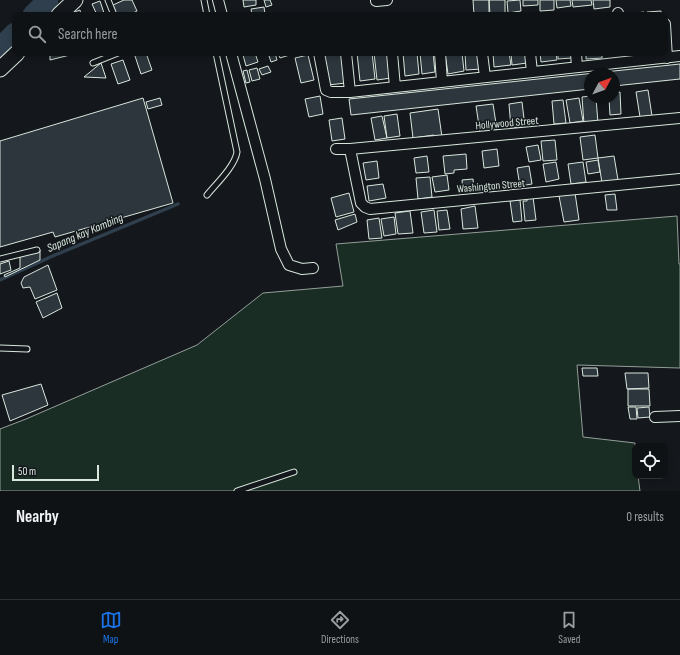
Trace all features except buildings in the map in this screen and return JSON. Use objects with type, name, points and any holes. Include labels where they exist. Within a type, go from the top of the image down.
[{"type":"main road","points":[[62,12],[75,0]]},
{"type":"main road","points":[[0,69],[14,56]]},
{"type":"street","points":[[218,0],[221,12]]},
{"type":"street","points":[[232,56],[265,179],[281,250],[289,265],[302,269],[313,268]]},
{"type":"street","points":[[320,56],[326,90],[331,92],[350,92],[577,67],[621,58],[667,58],[680,56]]},
{"type":"street","points":[[346,56],[350,92]]},
{"type":"street","points":[[392,56],[395,87]]},
{"type":"street","points":[[440,56],[442,82]]},
{"type":"street","points":[[482,56],[485,77]]},
{"type":"street","points":[[530,56],[532,72]]},
{"type":"street","points":[[576,56],[577,67]]},
{"type":"street","name":"Hollywood Street","points":[[336,149],[350,149],[680,118]]},
{"type":"street","name":"Washington Street","points":[[350,149],[361,203],[370,209],[680,179]]},
{"type":"street","points":[[655,417],[680,416]]},
{"type":"lane","points":[[108,0],[113,12]]},
{"type":"lane","points":[[204,0],[206,12]]},
{"type":"lane","points":[[93,63],[110,56]]},
{"type":"lane","points":[[207,195],[230,167],[237,152],[217,56]]},
{"type":"lane","points":[[0,259],[36,250]]},
{"type":"lane","points":[[0,348],[28,349]]},
{"type":"lane","points":[[237,491],[294,472]]},
{"type":"green space","points":[[677,216],[680,264],[680,368],[577,365],[583,437],[635,443],[632,443],[632,479],[638,479],[640,491],[0,491],[0,429],[197,345],[263,293],[343,286],[336,244]]},
{"type":"waterway","points":[[36,12],[48,0]]},
{"type":"waterway","points":[[0,48],[12,36]]},
{"type":"waterway","name":"Sapang kay Kambing","points":[[0,280],[55,255],[178,204]]}]
